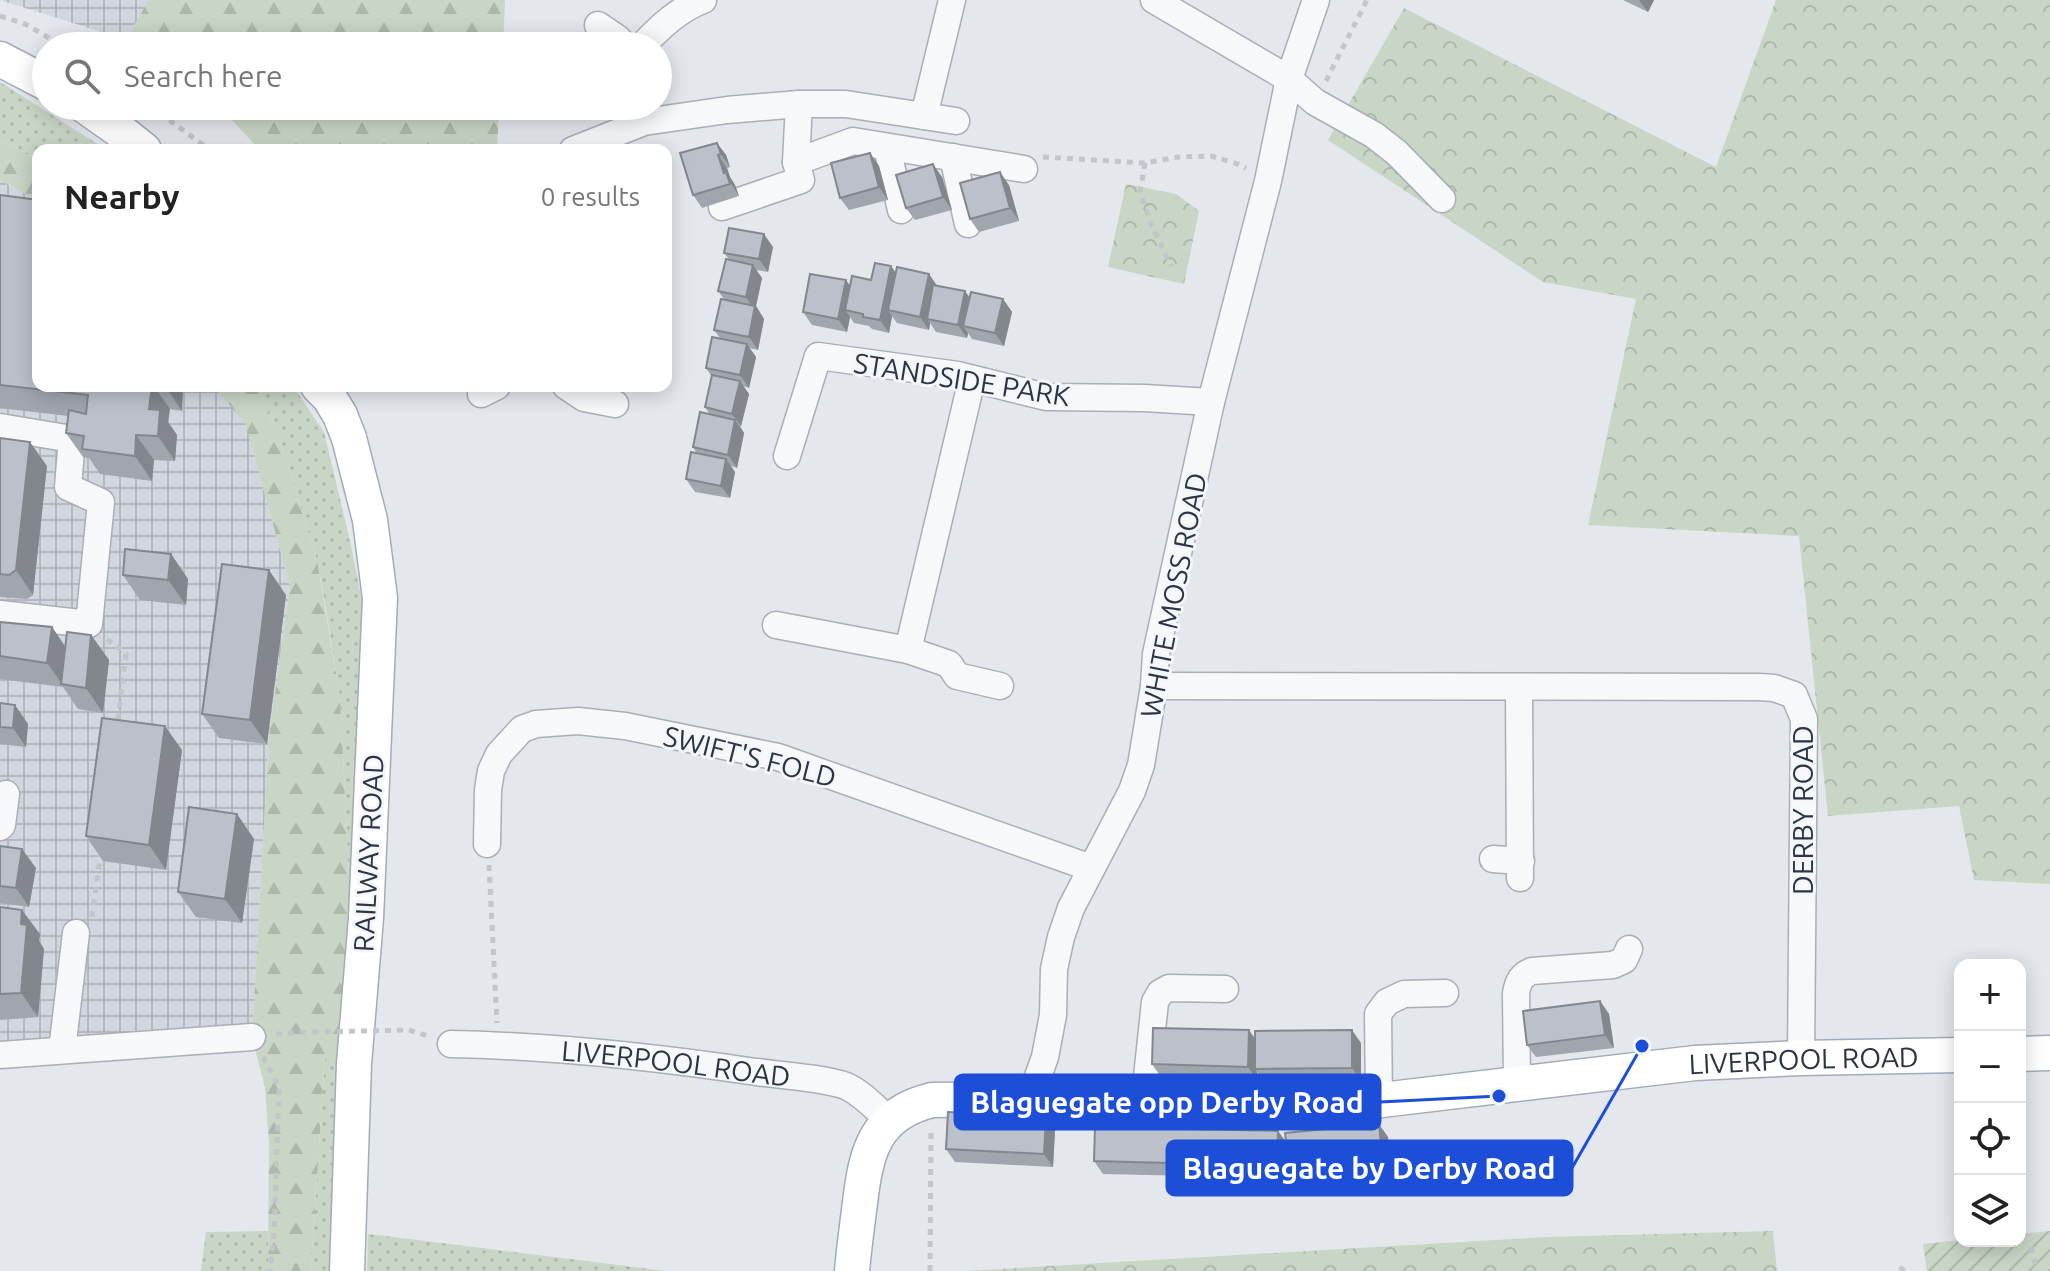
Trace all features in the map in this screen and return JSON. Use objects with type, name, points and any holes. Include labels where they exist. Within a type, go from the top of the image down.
[{"type":"main road","points":[[0,59],[32,76]]},
{"type":"main road","points":[[105,120],[136,144]]},
{"type":"main road","name":"RAILWAY ROAD","points":[[324,392],[340,415],[349,438],[370,520],[380,598],[366,918],[354,1064],[347,1271]]},
{"type":"main road","name":"RAILWAY ROAD","points":[[349,392],[349,438]]},
{"type":"main road","points":[[2026,1054],[2050,1053]]},
{"type":"main road","name":"LIVERPOOL ROAD","points":[[889,1120],[917,1103],[932,1100],[1030,1099],[1252,1111],[1379,1100],[1695,1063],[1954,1055]]},
{"type":"main road","points":[[852,1271],[867,1157],[889,1120]]},
{"type":"street","points":[[924,116],[952,0]]},
{"type":"street","points":[[1154,0],[1289,79],[1315,102],[1374,135],[1397,153],[1442,199]]},
{"type":"street","name":"WHITE MOSS ROAD","points":[[1030,1099],[1045,1057],[1053,1015],[1054,969],[1061,937],[1071,908],[1132,791],[1141,765],[1156,654],[1211,402],[1268,181],[1289,79],[1316,0]]},
{"type":"street","points":[[655,32],[686,7],[711,6]]},
{"type":"street","points":[[598,25],[607,32]]},
{"type":"street","points":[[799,104],[799,171]]},
{"type":"street","points":[[672,113],[846,104],[956,121]]},
{"type":"street","points":[[584,144],[629,120]]},
{"type":"street","points":[[722,207],[799,171],[853,141],[953,157],[1027,163]]},
{"type":"street","points":[[887,147],[901,210]]},
{"type":"street","points":[[953,157],[968,224]]},
{"type":"street","name":"STANDSIDE PARK","points":[[787,456],[818,356],[972,379],[1046,397],[1211,402]]},
{"type":"street","points":[[908,650],[972,379]]},
{"type":"street","points":[[575,392],[584,398],[615,404]]},
{"type":"street","points":[[0,427],[72,439],[68,487],[101,502],[89,624],[0,614]]},
{"type":"street","points":[[776,625],[908,650],[949,664],[957,676],[1000,686]]},
{"type":"street","name":"DERBY ROAD","points":[[1154,686],[1759,687],[1794,695],[1804,719],[1801,1058]]},
{"type":"street","points":[[1493,859],[1520,869],[1519,687]]},
{"type":"street","name":"SWIFT'S FOLD","points":[[487,844],[488,790],[491,771],[499,754],[522,729],[536,724],[578,721],[625,726],[778,757],[1091,868]]},
{"type":"street","points":[[0,827],[6,794]]},
{"type":"street","points":[[62,1050],[76,933]]},
{"type":"street","points":[[1517,1084],[1516,993],[1523,974],[1613,965],[1624,960],[1629,949]]},
{"type":"street","points":[[1144,1105],[1155,1002],[1160,993],[1169,988],[1225,989]]},
{"type":"street","points":[[1379,1100],[1378,1014],[1387,1002],[1404,994],[1445,993]]},
{"type":"street","points":[[0,1055],[252,1037]]},
{"type":"street","name":"LIVERPOOL ROAD","points":[[451,1044],[614,1054],[833,1083],[855,1091],[889,1120]]},
{"type":"path","points":[[1315,102],[1367,0]]},
{"type":"path","points":[[0,16],[39,32]]},
{"type":"path","points":[[169,120],[202,144]]},
{"type":"path","points":[[1027,163],[1145,163],[1178,157],[1211,156],[1238,164],[1268,181]]},
{"type":"path","points":[[1145,163],[1140,192],[1171,266]]},
{"type":"path","points":[[89,624],[126,654],[116,733]]},
{"type":"path","points":[[76,933],[91,923],[102,844]]},
{"type":"path","points":[[487,844],[498,1045]]},
{"type":"path","points":[[270,1271],[279,1087],[252,1037],[286,1033],[409,1030]]},
{"type":"path","points":[[930,1271],[932,1100]]},
{"type":"path","points":[[2031,1247],[2037,1271]]},
{"type":"shaded area","points":[[0,0],[148,0],[131,32],[102,32]]},
{"type":"shaded area","points":[[0,180],[32,198],[32,392],[219,392],[246,424],[290,586],[269,736],[252,1037],[0,1055]]},
{"type":"green space","points":[[148,0],[505,0],[504,32],[131,32]]},
{"type":"green space","points":[[1776,0],[2050,0],[2050,884],[1974,880],[1959,806],[1828,816],[1799,536],[1588,525],[1636,299],[1543,282],[1328,140],[1404,8],[1716,167]]},
{"type":"green space","points":[[0,82],[32,102],[32,120],[60,120],[98,144],[32,144],[32,155],[0,140]]},
{"type":"green space","points":[[232,120],[498,120],[497,144],[254,144]]},
{"type":"green space","points":[[0,140],[32,155],[32,198],[0,180]]},
{"type":"green space","points":[[1126,184],[1176,194],[1199,211],[1184,284],[1108,267]]},
{"type":"green space","points":[[219,392],[258,392],[265,402],[317,560],[340,697],[354,1064],[325,1057],[311,1271],[268,1271],[269,1144],[265,1088],[252,1037],[269,736],[290,586],[246,425]]},
{"type":"green space","points":[[258,392],[297,392],[324,432],[368,631],[350,898],[340,697],[326,609],[317,560],[265,402]]},
{"type":"green space","points":[[325,1056],[354,1064],[333,1271],[311,1271]]},
{"type":"green space","points":[[268,1231],[268,1271],[201,1271],[206,1232]]},
{"type":"green space","points":[[1773,1231],[1777,1271],[965,1271],[1546,1237]]},
{"type":"green space","points":[[2050,1231],[2050,1271],[1927,1271],[1923,1244],[1954,1241],[1954,1247],[2026,1247],[2026,1233]]},
{"type":"green space","points":[[369,1234],[666,1271],[367,1271]]},
{"type":"building","points":[[717,143],[721,154],[718,155],[730,184],[693,195],[680,153]]},
{"type":"building","points":[[870,153],[879,187],[840,198],[831,163]]},
{"type":"building","points":[[933,164],[943,197],[906,208],[896,175]]},
{"type":"building","points":[[1000,172],[1010,208],[970,219],[960,183]]},
{"type":"building","points":[[0,195],[32,199],[32,389],[0,385]]},
{"type":"building","points":[[729,228],[764,234],[759,259],[724,253]]},
{"type":"building","points":[[726,259],[753,265],[746,297],[718,291]]},
{"type":"building","points":[[875,263],[891,266],[880,320],[845,310],[852,276],[871,280]]},
{"type":"building","points":[[897,267],[929,274],[920,317],[888,310]]},
{"type":"building","points":[[810,274],[846,280],[838,319],[803,312]]},
{"type":"building","points":[[933,285],[965,291],[958,325],[927,319]]},
{"type":"building","points":[[971,292],[1003,299],[995,333],[963,326]]},
{"type":"building","points":[[721,299],[755,306],[749,337],[714,330]]},
{"type":"building","points":[[712,337],[747,344],[740,375],[706,368]]},
{"type":"building","points":[[712,375],[740,381],[732,414],[705,407]]},
{"type":"building","points":[[62,392],[151,392],[149,409],[160,410],[158,436],[136,435],[135,456],[82,449],[84,436],[66,433],[69,410],[86,414],[88,395]]},
{"type":"building","points":[[700,412],[735,420],[728,455],[693,447]]},
{"type":"building","points":[[0,438],[30,442],[16,570],[9,575],[0,574]]},
{"type":"building","points":[[691,452],[726,459],[721,486],[686,479]]},
{"type":"building","points":[[125,549],[171,554],[168,580],[123,575]]},
{"type":"building","points":[[222,564],[269,570],[250,720],[202,714]]},
{"type":"building","points":[[0,622],[52,627],[47,663],[0,656]]},
{"type":"building","points":[[67,632],[91,635],[86,688],[61,684]]},
{"type":"building","points":[[0,703],[15,705],[13,728],[0,727]]},
{"type":"building","points":[[102,718],[165,726],[149,845],[86,836]]},
{"type":"building","points":[[189,807],[237,814],[225,899],[178,892]]},
{"type":"building","points":[[0,846],[22,849],[16,888],[0,886]]},
{"type":"building","points":[[0,907],[22,910],[21,924],[27,925],[21,993],[0,994]]},
{"type":"building","points":[[1600,1001],[1605,1035],[1527,1045],[1523,1011]]},
{"type":"building","points":[[1153,1028],[1249,1030],[1248,1067],[1152,1064]]},
{"type":"building","points":[[1352,1030],[1352,1068],[1255,1069],[1255,1031]]},
{"type":"building","points":[[948,1112],[1046,1117],[1044,1154],[946,1149]]},
{"type":"building","points":[[1379,1124],[1382,1156],[1289,1165],[1285,1133]]},
{"type":"building","points":[[1095,1127],[1278,1131],[1277,1166],[1094,1161]]},
{"type":"place","name":"Blaguegate by Derby Road","points":[[1642,1046]]},
{"type":"place","name":"Blaguegate opp Derby Road","points":[[1499,1096]]}]
